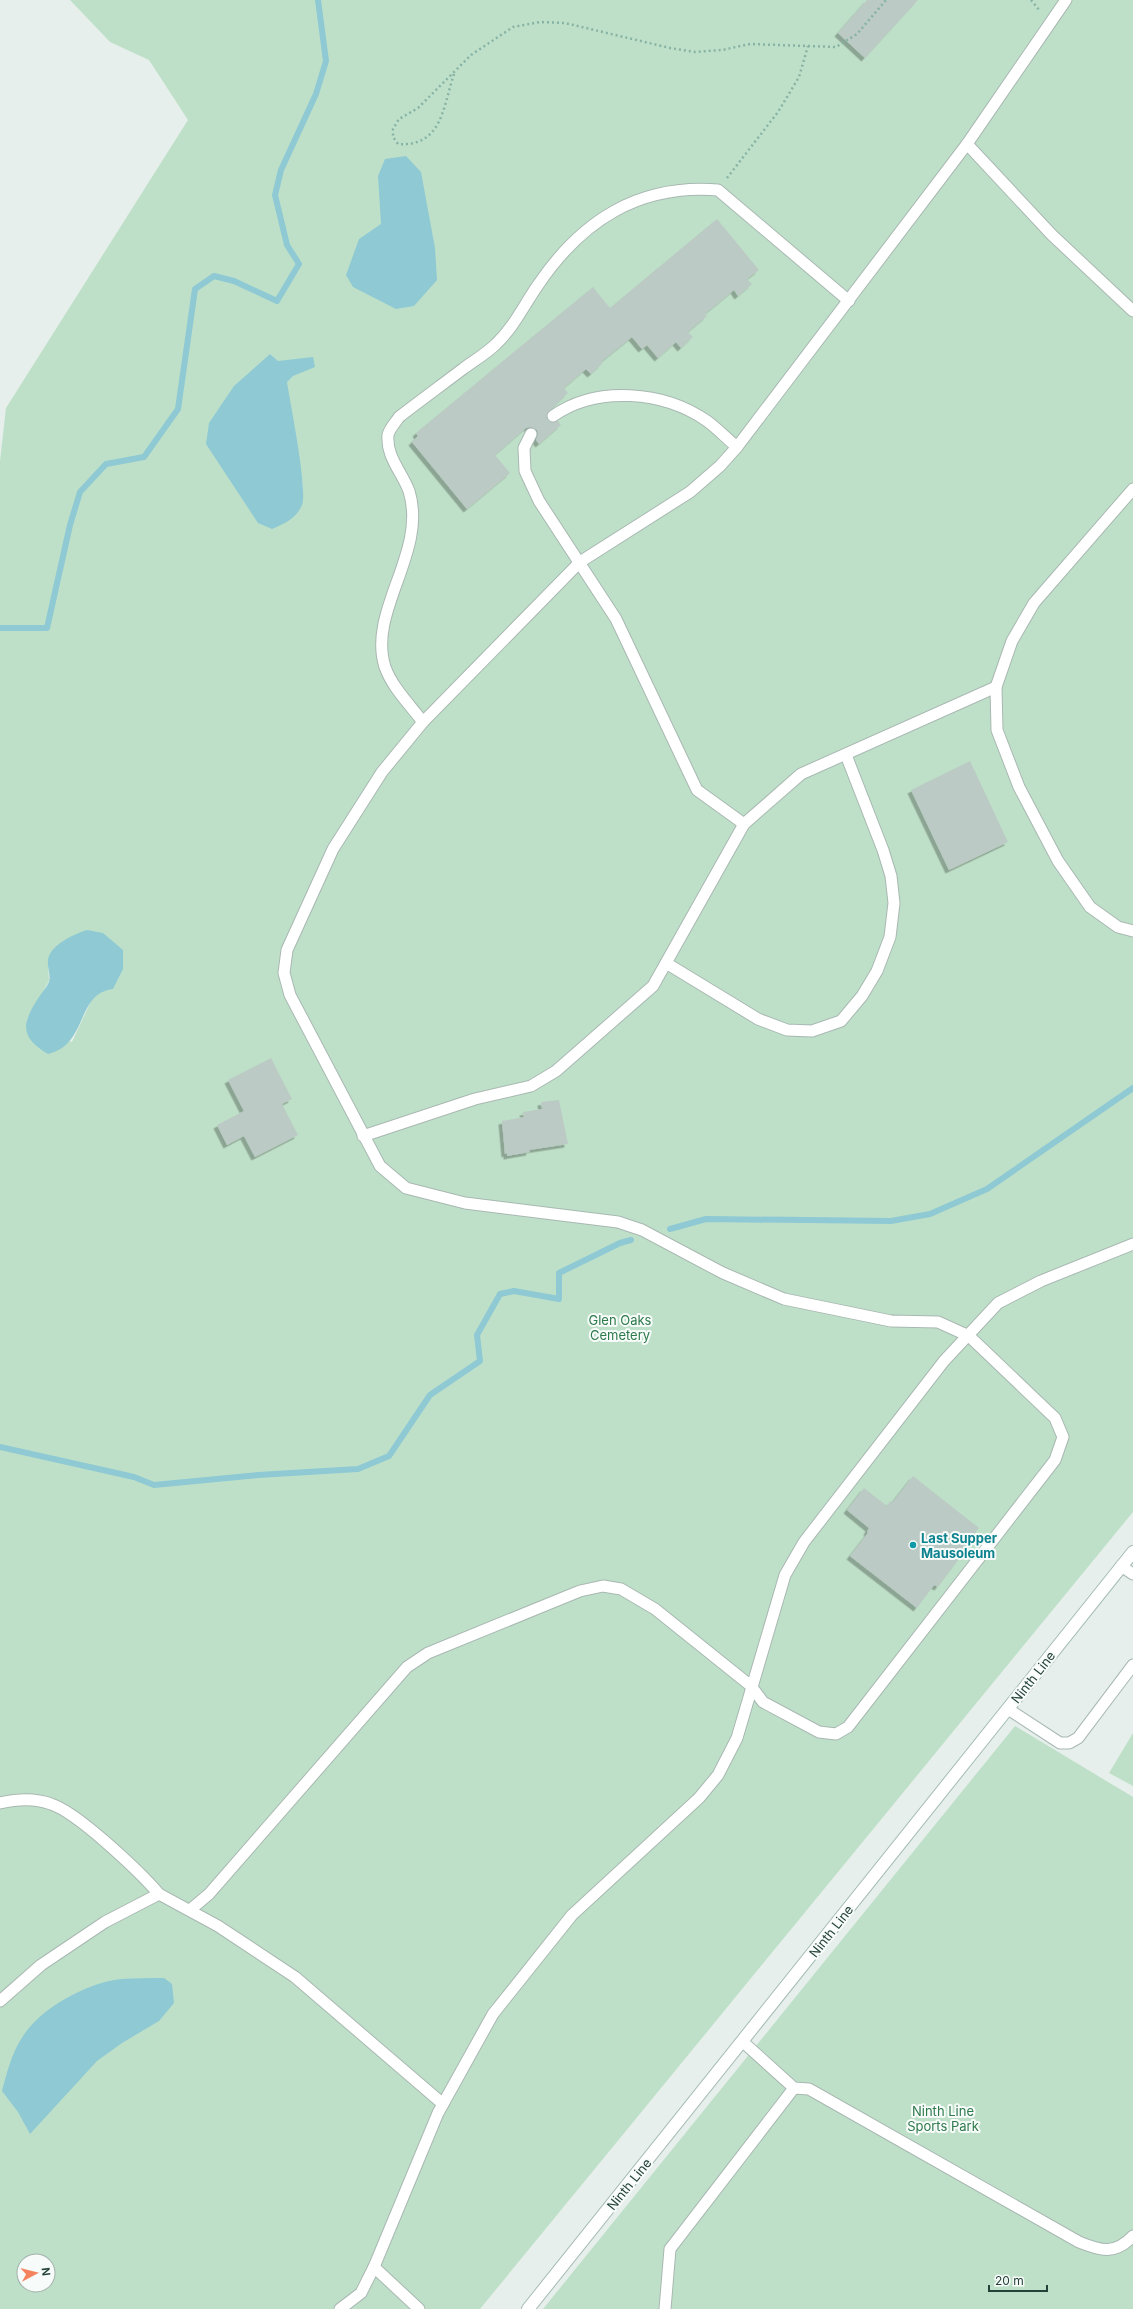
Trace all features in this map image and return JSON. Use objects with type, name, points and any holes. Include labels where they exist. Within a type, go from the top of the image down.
[{"type":"main road","name":"Ninth Line","points":[[528,2309],[743,2042],[1133,1552]]},
{"type":"lane","points":[[190,1910],[209,1894],[407,1667],[428,1653],[580,1591],[603,1586],[621,1589],[655,1609],[753,1688],[763,1702],[819,1732],[836,1734],[848,1727],[1055,1460],[1063,1437],[1055,1418],[969,1336],[938,1322],[891,1321],[784,1299],[723,1274],[642,1230],[618,1222],[465,1203],[406,1188],[380,1166],[290,995],[284,973],[287,950],[333,849],[382,772],[423,722],[580,562],[690,492],[720,466],[737,447],[967,144],[1066,0]]},
{"type":"lane","points":[[967,144],[1052,235],[1133,311]]},
{"type":"lane","points":[[423,722],[397,690],[385,666],[383,641],[386,614],[407,558],[413,521],[409,492],[390,454],[388,434],[399,417],[496,344],[518,318],[538,285],[559,257],[585,230],[621,206],[662,192],[692,188],[718,190],[848,301]]},
{"type":"lane","points":[[553,416],[580,402],[612,396],[645,397],[675,405],[707,421],[737,447]]},
{"type":"lane","points":[[531,434],[524,448],[525,471],[539,501],[616,619],[697,790],[744,824]]},
{"type":"lane","points":[[1133,489],[1034,603],[1012,641],[996,687],[997,730],[1019,787],[1058,861],[1090,907],[1118,927],[1133,931]]},
{"type":"lane","points":[[363,1136],[475,1099],[531,1086],[556,1071],[653,986],[744,824],[801,774],[996,687]]},
{"type":"lane","points":[[666,963],[758,1019],[787,1030],[812,1031],[841,1021],[862,996],[877,971],[890,936],[894,903],[891,876],[883,850],[846,754]]},
{"type":"lane","points":[[340,2309],[361,2293],[374,2267],[443,2104],[493,2014],[572,1915],[699,1798],[718,1775],[737,1738],[753,1688],[785,1575],[804,1542],[944,1361],[969,1336],[998,1303],[1041,1281],[1133,1244]]},
{"type":"lane","points":[[1121,1566],[1133,1574]]},
{"type":"lane","points":[[1008,1709],[1060,1743],[1069,1743],[1078,1738],[1133,1665]]},
{"type":"lane","points":[[0,1803],[31,1799],[52,1804],[69,1812],[143,1875],[159,1894],[218,1926],[295,1977],[443,2104]]},
{"type":"lane","points":[[0,2001],[41,1965],[105,1922],[159,1894]]},
{"type":"lane","points":[[743,2042],[794,2088],[809,2089],[1079,2242],[1096,2249],[1112,2250],[1127,2242],[1133,2236]]},
{"type":"lane","points":[[665,2309],[670,2249],[794,2088]]},
{"type":"lane","points":[[374,2267],[419,2309]]},
{"type":"path","points":[[454,74],[437,128],[421,141],[409,144],[398,144],[393,137],[393,129],[399,119],[418,108],[454,74],[471,55],[490,40],[513,27],[540,22],[565,23],[670,48],[695,52],[722,50],[750,44],[836,46],[857,34],[886,0]]},
{"type":"path","points":[[718,190],[778,112],[799,77],[808,46]]},
{"type":"green space","name":"Glen Oaks Cemetery","points":[[70,0],[1133,0],[1133,1512],[480,2309],[0,2309],[0,461],[6,408],[188,120],[149,60],[110,42]],"holes":[[[270,354],[293,376],[286,382],[303,485],[302,504]],[[48,960],[101,990],[91,1001],[72,1042],[27,1019],[49,981]]]},
{"type":"green space","name":"Ninth Line Sports Park","points":[[1015,1726],[1133,1797],[1133,2309],[543,2309]]},
{"type":"green space","points":[[1133,1733],[1133,1786],[1109,1773]]},
{"type":"water","points":[[406,156],[421,172],[435,248],[437,280],[414,306],[396,309],[353,287],[346,275],[359,239],[381,224],[378,176],[385,159]]},
{"type":"water","points":[[270,354],[278,361],[313,357],[315,367],[293,376],[287,382],[301,465],[303,497],[302,505],[297,514],[285,523],[272,529],[258,523],[206,444],[209,423],[234,386]]},
{"type":"water","points":[[87,930],[103,933],[123,950],[123,969],[113,989],[101,993],[93,1000],[70,1040],[61,1049],[48,1054],[32,1042],[28,1036],[26,1029],[29,1015],[49,982],[50,977],[48,960],[53,950],[69,937]]},
{"type":"water","points":[[137,1978],[164,1978],[172,1984],[174,2003],[159,2021],[122,2043],[97,2061],[30,2134],[18,2112],[2,2091],[10,2062],[23,2036],[31,2025],[53,2006],[66,1998],[80,1991],[108,1981]]},
{"type":"building","points":[[867,0],[918,0],[865,58],[838,33]]},
{"type":"building","points":[[717,219],[759,270],[747,279],[752,284],[738,296],[734,290],[705,314],[707,316],[688,332],[693,337],[681,348],[676,342],[658,358],[647,345],[642,349],[632,337],[601,362],[602,364],[591,374],[586,369],[564,388],[568,393],[547,413],[547,419],[549,422],[558,421],[561,425],[539,444],[536,440],[538,434],[537,430],[531,427],[526,428],[495,455],[510,473],[467,509],[412,442],[418,436],[416,433],[593,287],[610,308]]},
{"type":"building","points":[[970,761],[1008,842],[949,870],[911,790]]},
{"type":"building","points":[[271,1058],[292,1099],[282,1104],[298,1135],[255,1157],[244,1136],[227,1145],[217,1125],[244,1111],[228,1080]]},
{"type":"building","points":[[559,1100],[568,1144],[529,1150],[530,1152],[507,1156],[507,1153],[505,1154],[502,1121],[524,1117],[523,1112],[542,1109],[541,1102]]},
{"type":"building","name":"Last Supper Mausoleum","points":[[913,1476],[979,1528],[956,1557],[959,1559],[938,1587],[934,1585],[917,1608],[850,1556],[868,1533],[869,1528],[847,1510],[864,1488],[887,1506],[890,1501],[892,1503]]},
{"type":"waterway","points":[[0,628],[47,628],[70,525],[80,492],[106,464],[144,457],[178,409],[195,289],[214,276],[234,281],[277,301],[299,264],[287,245],[275,195],[281,170],[316,94],[326,61],[318,0]]},
{"type":"waterway","points":[[670,1229],[706,1219],[891,1221],[930,1214],[987,1189],[1133,1088]]},
{"type":"waterway","points":[[0,1447],[134,1477],[154,1485],[258,1475],[358,1469],[389,1456],[430,1395],[480,1361],[477,1335],[500,1294],[514,1291],[559,1299],[559,1273],[620,1243],[631,1240]]},
{"type":"place","name":"Last Supper Mausoleum","points":[[913,1545]]}]
